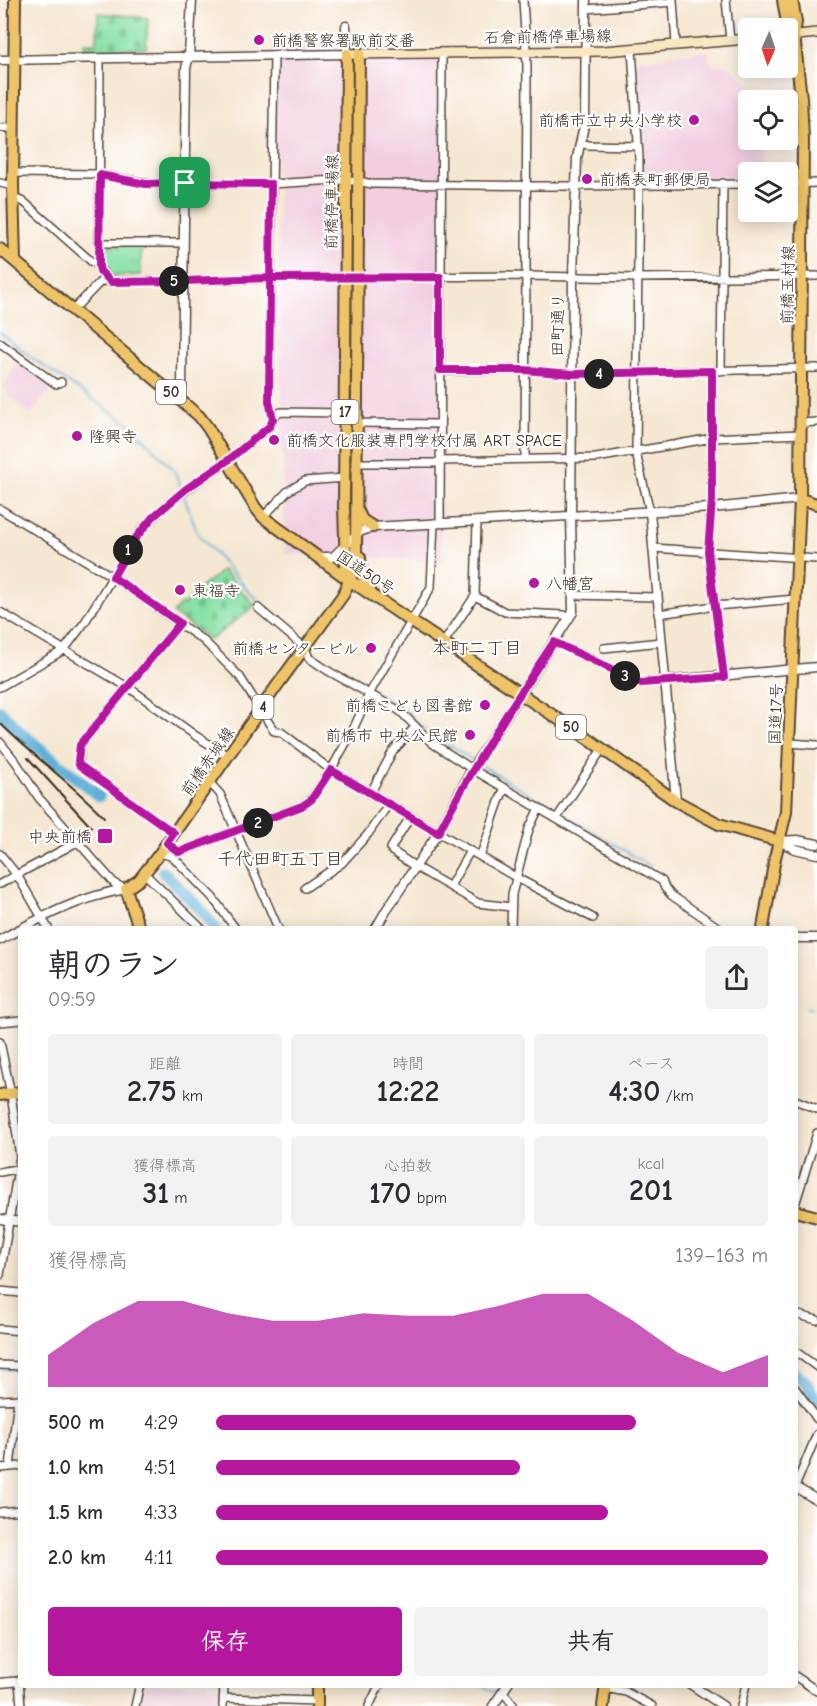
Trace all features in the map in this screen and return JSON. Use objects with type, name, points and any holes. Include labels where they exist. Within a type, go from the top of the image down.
[{"type":"main road","points":[[15,0],[13,173],[15,261]]},
{"type":"main road","name":"前橋玉村線","points":[[783,0],[786,18]]},
{"type":"main road","name":"前橋玉村線","points":[[792,0],[795,18]]},
{"type":"main road","points":[[798,35],[817,33]]},
{"type":"main road","name":"石倉前橋停車場線","points":[[347,54],[586,51],[738,40]]},
{"type":"main road","name":"前橋停車場線","points":[[349,580],[345,546],[345,278],[359,53]]},
{"type":"main road","name":"前橋停車場線","points":[[347,54],[357,278],[356,559],[349,580]]},
{"type":"main road","name":"前橋玉村線","points":[[798,78],[801,98],[803,183],[800,499]]},
{"type":"main road","name":"国道50号","points":[[0,249],[177,397],[203,422],[263,517],[349,580],[520,693],[676,801],[719,824],[779,841]]},
{"type":"main road","points":[[800,499],[817,495]]},
{"type":"main road","points":[[800,499],[817,504]]},
{"type":"main road","name":"国道17号","points":[[763,926],[786,812],[800,499]]},
{"type":"main road","points":[[355,503],[360,518],[371,528]]},
{"type":"main road","points":[[345,523],[356,532],[371,528]]},
{"type":"main road","points":[[356,532],[361,573],[371,593]]},
{"type":"main road","name":"前橋赤城線","points":[[126,889],[145,874],[343,595],[349,580]]},
{"type":"main road","points":[[126,889],[138,926]]},
{"type":"main road","points":[[798,1212],[817,1217]]},
{"type":"main road","points":[[603,1706],[605,1688]]},
{"type":"street","points":[[177,397],[182,385],[186,68],[189,56],[192,0]]},
{"type":"street","points":[[523,0],[526,51],[525,459]]},
{"type":"street","points":[[726,0],[730,40]]},
{"type":"street","points":[[586,4],[673,1],[676,45]]},
{"type":"street","name":"田町通り","points":[[377,926],[438,833],[472,769],[573,612],[571,516],[573,277],[577,158],[585,120],[586,4]]},
{"type":"street","points":[[0,60],[347,54],[346,26]]},
{"type":"street","points":[[632,49],[638,146],[636,453],[650,512],[676,801]]},
{"type":"street","points":[[160,853],[177,856],[236,830],[274,818],[308,803],[331,770],[369,694],[431,587],[440,461],[442,53]]},
{"type":"street","points":[[273,419],[269,401],[274,55]]},
{"type":"street","points":[[100,58],[99,265],[100,271],[111,282]]},
{"type":"street","points":[[0,128],[14,128]]},
{"type":"street","points":[[798,140],[802,140]]},
{"type":"street","points":[[580,143],[638,146]]},
{"type":"street","points":[[13,173],[100,175],[146,184],[271,184],[352,181],[368,184],[576,186],[738,184]]},
{"type":"street","points":[[0,183],[13,186]]},
{"type":"street","points":[[721,371],[723,183]]},
{"type":"street","points":[[798,183],[817,183]]},
{"type":"street","points":[[13,198],[24,202],[92,262],[99,265]]},
{"type":"street","points":[[100,243],[183,243]]},
{"type":"street","points":[[73,310],[99,281],[525,276],[638,279],[817,276]]},
{"type":"street","points":[[0,343],[56,384],[61,382]]},
{"type":"street","points":[[440,370],[524,370],[572,374],[817,368]]},
{"type":"street","points":[[712,371],[712,508],[708,552],[724,677]]},
{"type":"street","points":[[0,687],[64,650],[85,622],[134,540],[153,517],[186,489],[227,461],[270,426],[273,419],[281,412],[345,413],[356,423],[440,424]]},
{"type":"street","points":[[801,423],[817,422]]},
{"type":"street","points":[[356,463],[596,458],[636,453],[713,438],[801,434]]},
{"type":"street","points":[[263,517],[288,490],[305,481],[345,478]]},
{"type":"street","points":[[371,528],[712,508],[800,499]]},
{"type":"street","points":[[0,509],[113,577],[211,647],[240,677],[274,731],[281,732],[331,770],[388,805],[593,918]]},
{"type":"street","points":[[444,642],[475,596],[477,521]]},
{"type":"street","points":[[317,556],[333,557],[356,532]]},
{"type":"street","points":[[653,548],[817,559]]},
{"type":"street","points":[[573,595],[657,597]]},
{"type":"street","points":[[475,596],[505,612],[564,615],[569,618]]},
{"type":"street","points":[[658,614],[796,599]]},
{"type":"street","points":[[258,608],[305,648],[309,658],[400,711],[432,743],[472,769],[539,808],[559,814],[663,881],[671,895],[716,926]]},
{"type":"street","points":[[0,612],[127,687],[228,756]]},
{"type":"street","points":[[174,833],[78,763],[80,745],[180,623]]},
{"type":"street","points":[[554,642],[641,683],[817,667]]},
{"type":"street","points":[[604,648],[661,642]]},
{"type":"street","points":[[370,794],[393,751],[415,727]]},
{"type":"street","points":[[0,742],[39,798],[115,884],[126,889]]},
{"type":"street","points":[[790,743],[817,745]]},
{"type":"street","points":[[559,814],[602,749]]},
{"type":"street","points":[[210,783],[220,794],[277,926]]},
{"type":"street","points":[[480,856],[488,839],[495,808],[505,788]]},
{"type":"street","points":[[305,888],[342,863],[368,834],[388,805]]},
{"type":"street","points":[[511,926],[512,894],[529,829],[539,808]]},
{"type":"street","points":[[410,817],[391,848],[392,851],[414,867],[478,903],[511,907]]},
{"type":"street","points":[[779,841],[797,840],[817,844]]},
{"type":"street","points":[[779,841],[795,849],[817,854]]},
{"type":"street","points":[[0,884],[77,842]]},
{"type":"street","points":[[167,843],[234,926]]},
{"type":"street","points":[[450,886],[470,851]]},
{"type":"street","points":[[0,854],[17,875],[47,926]]},
{"type":"street","points":[[145,874],[199,926]]},
{"type":"street","points":[[25,926],[41,917],[111,891],[126,889]]},
{"type":"street","points":[[0,940],[18,930]]},
{"type":"street","points":[[798,938],[817,938]]},
{"type":"street","points":[[0,1022],[18,1020]]},
{"type":"street","points":[[0,1042],[18,1143]]},
{"type":"street","points":[[798,1101],[817,1109]]},
{"type":"street","points":[[798,1196],[817,1133]]},
{"type":"street","points":[[808,1164],[817,1167]]},
{"type":"street","points":[[0,1172],[18,1168]]},
{"type":"street","points":[[0,1275],[4,1220],[18,1193]]},
{"type":"street","points":[[0,1291],[18,1293]]},
{"type":"street","points":[[798,1315],[817,1320]]},
{"type":"street","points":[[0,1329],[18,1332]]},
{"type":"street","points":[[798,1353],[817,1366]]},
{"type":"street","points":[[0,1365],[18,1366]]},
{"type":"street","points":[[798,1392],[817,1419]]},
{"type":"street","points":[[0,1400],[18,1399]]},
{"type":"street","points":[[10,1467],[18,1407]]},
{"type":"street","points":[[798,1480],[817,1434]]},
{"type":"street","points":[[0,1468],[18,1466]]},
{"type":"street","points":[[798,1489],[817,1500]]},
{"type":"street","points":[[0,1512],[18,1510]]},
{"type":"street","points":[[798,1678],[817,1691]]},
{"type":"street","points":[[0,1683],[18,1681]]},
{"type":"street","points":[[20,1688],[21,1706]]},
{"type":"street","points":[[135,1706],[139,1688]]},
{"type":"street","points":[[369,1706],[378,1688]]},
{"type":"street","points":[[493,1706],[506,1688]]},
{"type":"street","points":[[506,1688],[514,1706]]},
{"type":"street","points":[[612,1688],[626,1692],[652,1706]]},
{"type":"street","points":[[696,1688],[723,1706]]},
{"type":"street","points":[[741,1706],[745,1688]]},
{"type":"street","points":[[223,1702],[317,1703]]},
{"type":"shaded area","points":[[274,43],[442,53],[442,561],[285,554]]},
{"type":"shaded area","name":"前橋市立中央小学校","points":[[708,51],[709,61],[714,65],[728,65],[738,74],[738,78],[742,78],[755,90],[738,90],[738,150],[762,150],[761,162],[738,162],[738,179],[644,179],[640,174],[637,59],[665,58],[665,55]]},
{"type":"shaded area","points":[[19,361],[55,385],[31,414],[6,393],[8,390],[3,386]]},
{"type":"shaded area","points":[[143,1688],[222,1688],[220,1706],[139,1706]]},
{"type":"green space","points":[[98,13],[148,18],[146,48],[84,49],[84,43],[97,43]]},
{"type":"green space","points":[[104,245],[141,245],[141,275],[111,276],[101,267]]},
{"type":"green space","points":[[223,570],[255,606],[210,640],[173,613]]},
{"type":"waterway","points":[[0,332],[36,361],[129,424],[174,470],[198,534],[250,593],[282,624]]},
{"type":"waterway","points":[[318,658],[403,708],[420,726],[471,759],[650,866]]},
{"type":"waterway","points":[[0,711],[23,735],[99,796]]},
{"type":"waterway","points":[[163,872],[213,926]]},
{"type":"waterway","points":[[807,1007],[811,1009]]},
{"type":"waterway","points":[[0,1369],[18,1371]]},
{"type":"waterway","points":[[798,1375],[805,1381],[817,1401]]},
{"type":"waterway","points":[[486,1688],[498,1695]]},
{"type":"waterway","points":[[503,1699],[508,1706]]},
{"type":"railway","points":[[0,723],[104,817]]},
{"type":"railway","points":[[28,758],[91,827]]},
{"type":"place","name":"前橋警察署駅前交番","points":[[259,40]]},
{"type":"place","name":"前橋市立中央小学校","points":[[694,120]]},
{"type":"place","name":"前橋表町郵便局","points":[[587,179]]},
{"type":"place","name":"隆興寺","points":[[77,436]]},
{"type":"place","name":"前橋文化服装専門学校付属 ART SPACE","points":[[274,440]]},
{"type":"place","name":"八幡宮","points":[[534,583]]},
{"type":"place","name":"東福寺","points":[[180,590]]},
{"type":"place","name":"前橋センタービル","points":[[371,648]]},
{"type":"place","name":"前橋こども図書館","points":[[485,705]]},
{"type":"place","name":"前橋市 中央公民館","points":[[470,735]]},
{"type":"place","name":"中央前橋","points":[[105,836]]},
{"type":"district","name":"本町二丁目","points":[[477,648]]},
{"type":"district","name":"千代田町五丁目","points":[[280,859]]},
{"type":"route","points":[[185,183],[146,184],[100,175],[99,267],[111,282],[270,278],[440,277],[440,370],[524,370],[572,374],[712,371],[712,500],[708,552],[724,677],[641,683],[554,642],[513,702],[472,769],[438,833],[331,770],[308,803],[274,818],[177,852],[167,843],[174,833],[138,805],[79,765],[80,745],[180,623],[113,577],[134,540],[153,517],[186,489],[227,461],[270,426],[273,419],[269,408],[270,278],[271,184],[185,183]]}]
